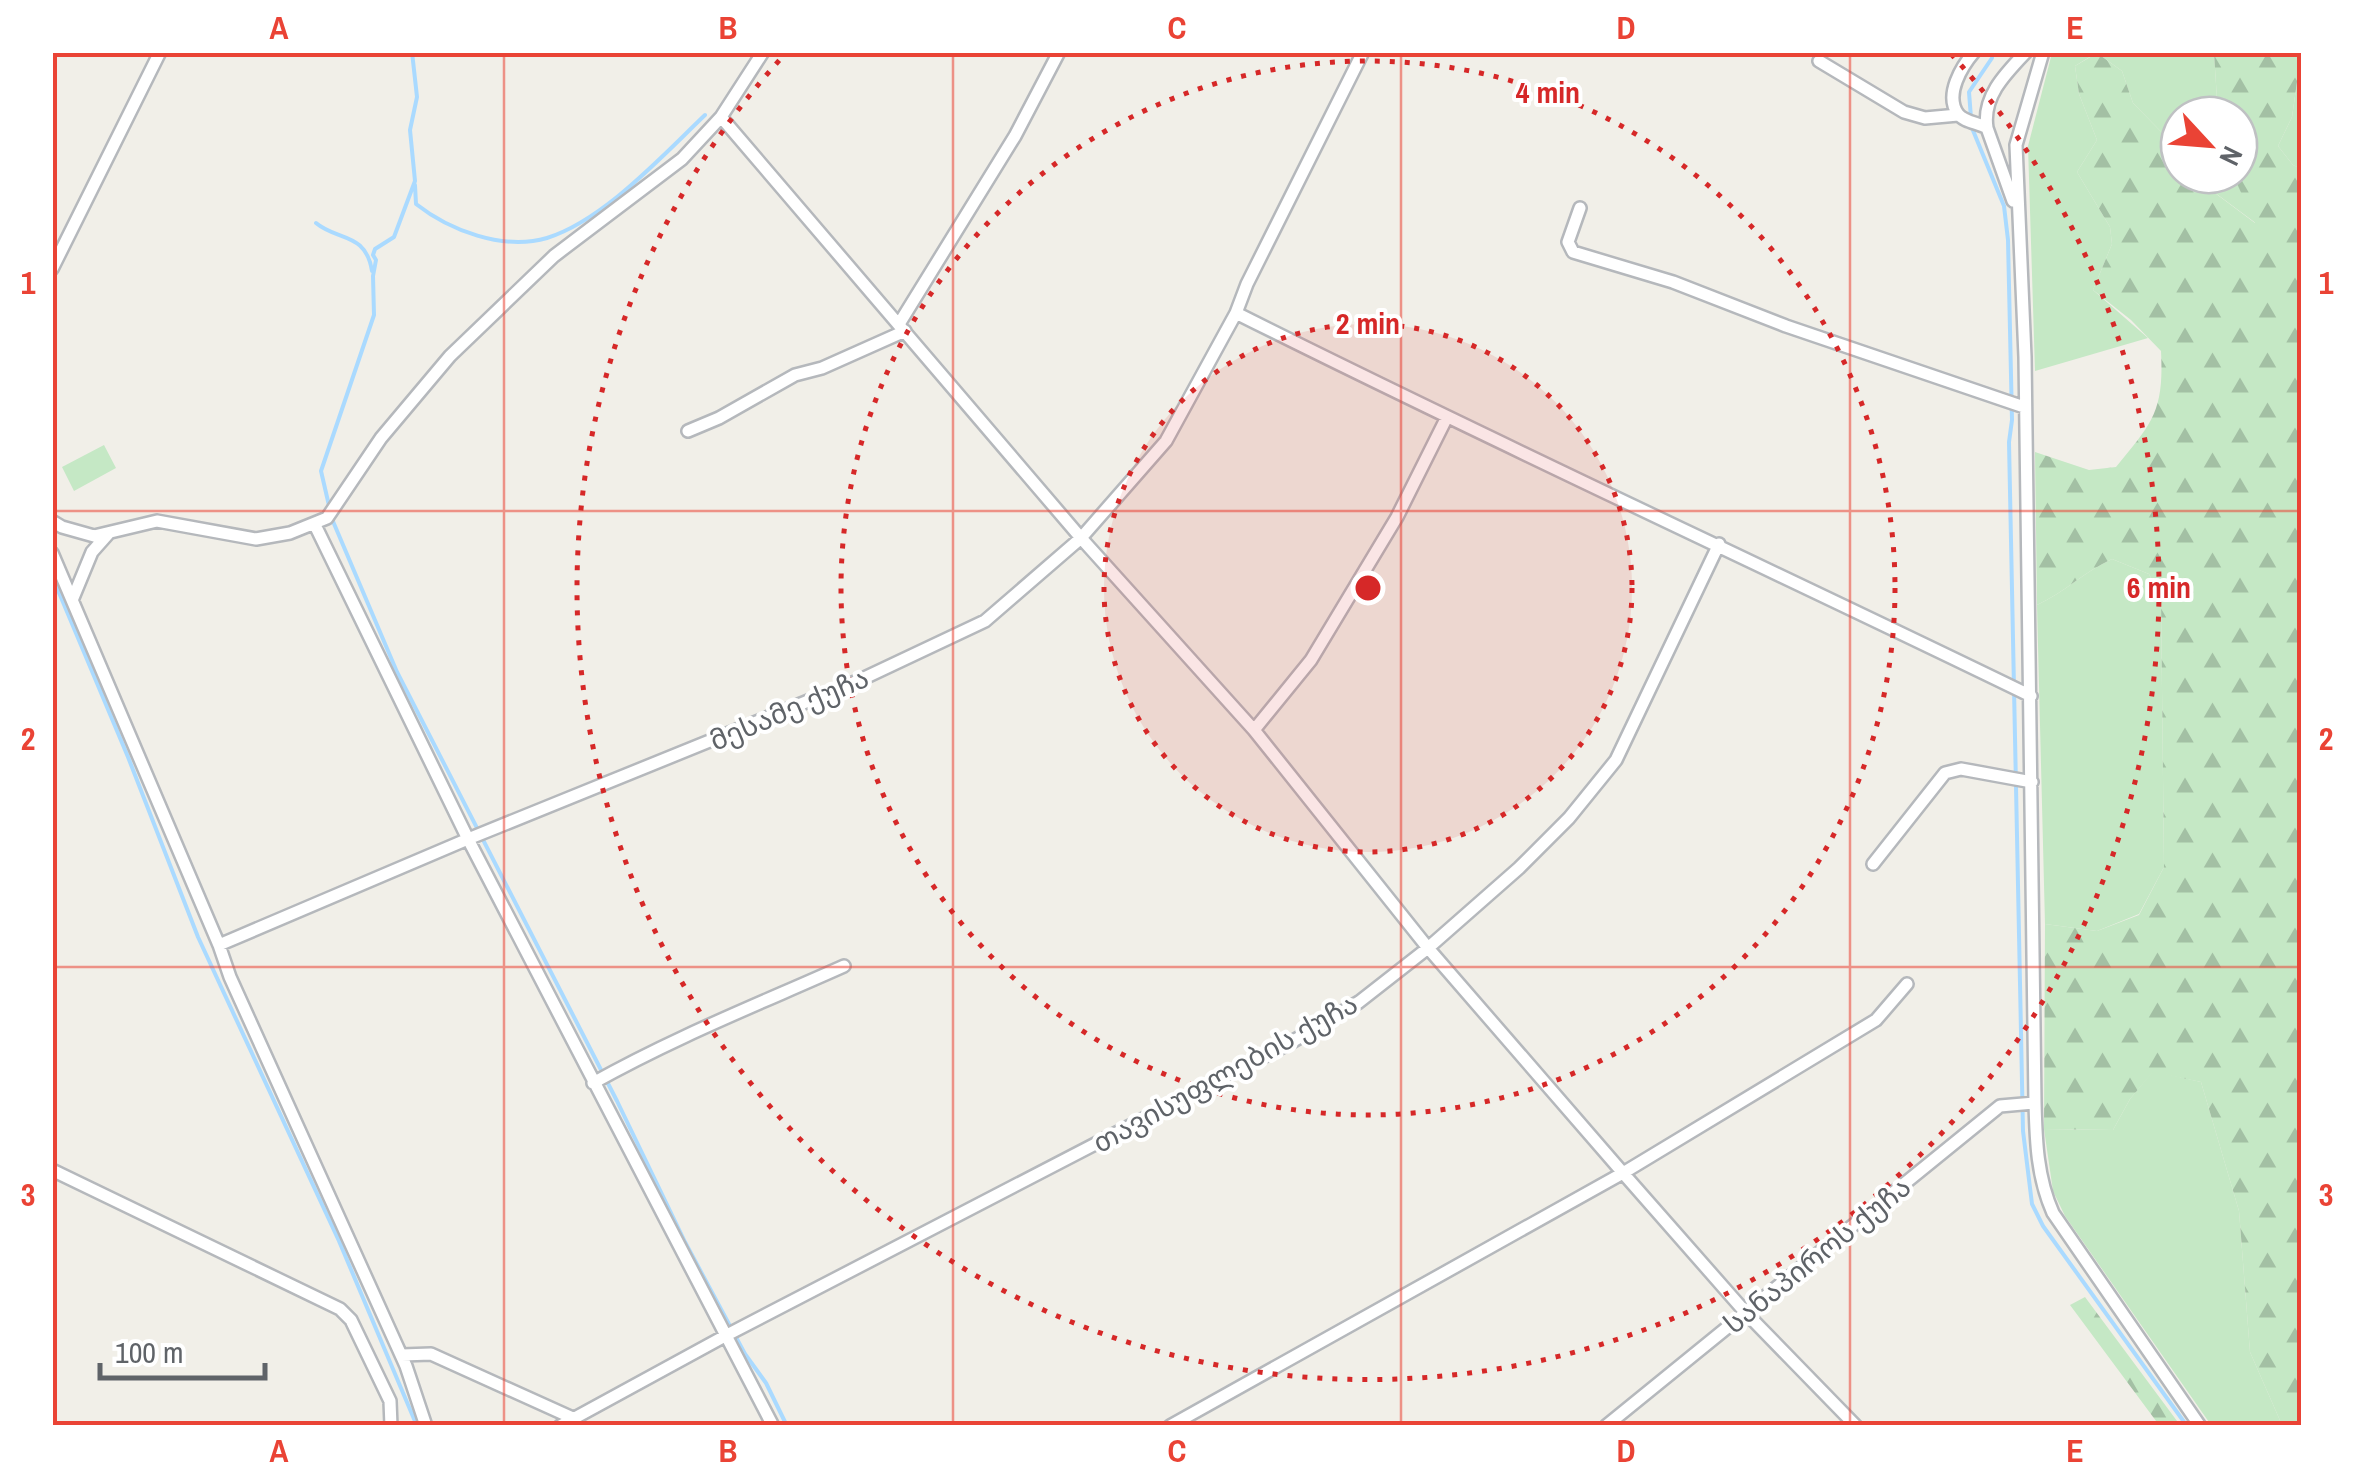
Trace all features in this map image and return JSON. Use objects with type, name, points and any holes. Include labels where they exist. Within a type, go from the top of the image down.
[{"type":"street","points":[[52,269],[160,52]]},
{"type":"street","points":[[52,520],[81,534],[108,534],[156,521],[256,539],[315,524],[334,509],[381,438],[450,356],[554,256],[682,160],[722,117],[764,52]]},
{"type":"street","points":[[688,431],[795,375],[822,368],[902,327],[1015,136],[1059,52]]},
{"type":"street","name":"მესამე ქუჩა","points":[[219,944],[920,653],[985,621],[1082,538],[1166,440],[1236,313],[1363,52]]},
{"type":"street","points":[[1958,115],[1954,95],[1957,78],[1974,52]]},
{"type":"street","points":[[2017,215],[1985,114],[1990,96],[2026,52]]},
{"type":"street","points":[[2043,52],[2016,144],[2025,357],[2039,1168],[2054,1213],[2200,1426]]},
{"type":"street","points":[[1819,60],[1904,112],[1924,118],[1958,115],[1988,128]]},
{"type":"street","points":[[722,117],[1082,538],[1254,730],[1428,948],[1623,1174],[1746,1314],[1856,1426]]},
{"type":"street","points":[[1580,208],[1568,242],[1573,252],[1672,282],[1786,326],[2024,407]]},
{"type":"street","points":[[1236,313],[1446,419],[1719,544],[2031,696]]},
{"type":"street","points":[[1254,730],[1312,660],[1397,517],[1446,419]]},
{"type":"street","points":[[315,524],[468,839],[773,1426]]},
{"type":"street","points":[[73,598],[92,552],[108,534]]},
{"type":"street","name":"თავისუფლების ქუჩა","points":[[560,1426],[1360,1002],[1490,895],[1569,818],[1616,760],[1719,544]]},
{"type":"street","points":[[52,553],[230,977],[402,1355],[426,1426]]},
{"type":"street","points":[[1873,864],[1945,773],[1961,769],[2032,782]]},
{"type":"street","points":[[593,1083],[690,1031],[724,1020],[844,966]]},
{"type":"street","points":[[1170,1426],[1623,1174],[1876,1020],[1907,984]]},
{"type":"street","name":"სანაპიროს ქუჩა","points":[[1606,1426],[2000,1106],[2035,1102]]},
{"type":"street","points":[[52,1170],[340,1308],[351,1320],[390,1400],[390,1426]]},
{"type":"street","points":[[402,1355],[431,1354],[575,1419]]},
{"type":"green space","points":[[2052,53],[2096,53],[2075,66],[2079,94],[2097,140],[2077,172],[2110,227],[2112,244],[2093,290],[2148,338],[2035,371],[2028,146]]},
{"type":"green space","points":[[2097,53],[2214,53],[2217,95],[2159,95],[2159,130],[2133,103],[2122,71]]},
{"type":"green space","points":[[2097,53],[2122,71],[2133,103],[2159,130],[2159,195],[2218,195],[2255,223],[2242,195],[2259,195],[2259,95],[2217,95],[2214,53],[2299,53],[2292,117],[2278,146],[2293,165],[2302,169],[2301,1425],[2282,1425],[2250,1352],[2239,1211],[2201,1082],[2153,1072],[2130,1099],[2113,1130],[2044,1129],[2045,924],[2097,931],[2139,915],[2164,867],[2161,599],[2149,574],[2112,559],[2037,605],[2035,452],[2089,470],[2116,467],[2154,415],[2160,388],[2161,351],[2131,320],[2093,290],[2112,244],[2110,227],[2077,172],[2097,140],[2079,94],[2075,66]]},
{"type":"green space","points":[[2299,53],[2301,169],[2278,146],[2292,117]]},
{"type":"green space","points":[[2218,195],[2243,195],[2257,224]]},
{"type":"green space","points":[[104,445],[116,468],[74,491],[62,467]]},
{"type":"green space","points":[[2112,559],[2149,574],[2161,599],[2164,867],[2139,914],[2097,931],[2045,924],[2037,605]]},
{"type":"green space","points":[[2153,1071],[2201,1082],[2239,1211],[2250,1352],[2282,1425],[2211,1425],[2065,1216],[2053,1191],[2044,1129],[2113,1130],[2130,1099]]},
{"type":"green space","points":[[2085,1297],[2180,1425],[2159,1425],[2070,1305]]},
{"type":"waterway","points":[[330,510],[321,471],[374,315],[373,255],[375,249],[394,237],[415,181],[410,130],[417,97],[412,52]]},
{"type":"waterway","points":[[1971,118],[1969,92],[1992,58]]},
{"type":"waterway","points":[[415,185],[416,204],[460,230],[513,242],[547,238],[611,202],[705,115]]},
{"type":"waterway","points":[[1972,128],[2004,206],[2008,240],[2023,1131],[2032,1204],[2043,1226],[2187,1426]]},
{"type":"waterway","points":[[316,223],[357,243],[369,258],[372,271]]},
{"type":"waterway","points":[[332,519],[397,672],[685,1242],[787,1426]]},
{"type":"waterway","points":[[52,576],[198,937],[339,1241],[417,1426]]}]
